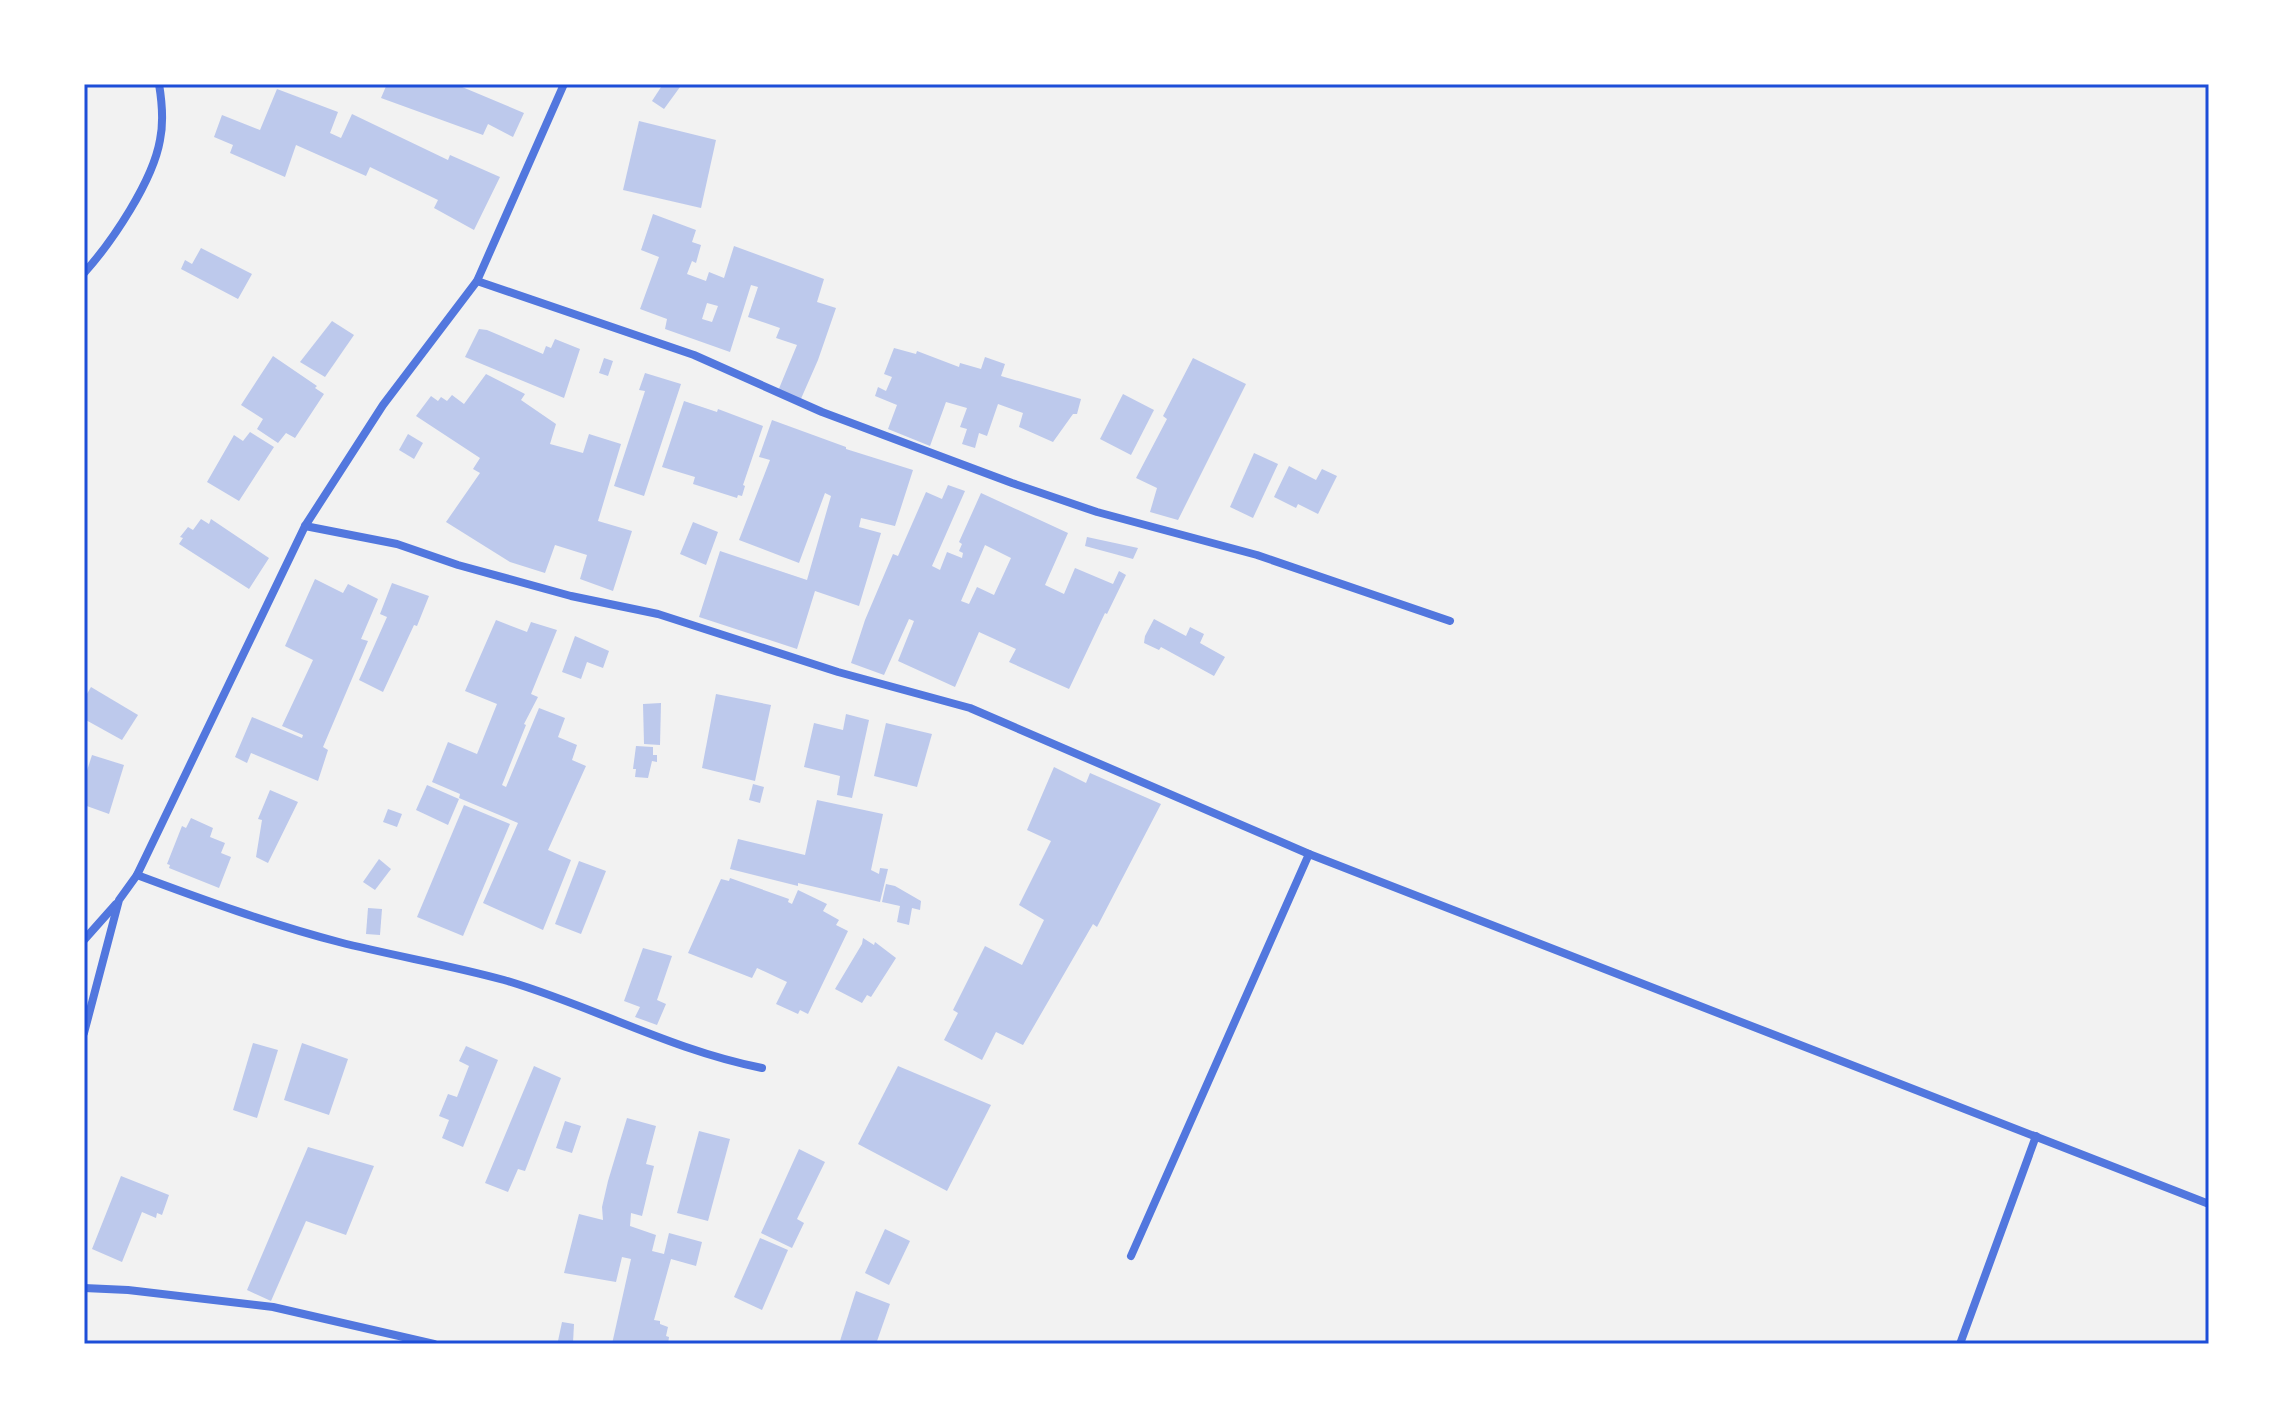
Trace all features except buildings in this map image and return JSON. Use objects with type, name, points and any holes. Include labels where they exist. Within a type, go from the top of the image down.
[{"type":"street","points":[[84,273],[106,249],[146,177],[160,141],[163,103],[159,84]]},
{"type":"street","points":[[84,940],[137,875],[305,526],[383,405],[477,281],[564,84]]},
{"type":"street","points":[[477,281],[694,355],[822,412],[1012,483],[1097,512],[1257,555],[1450,621]]},
{"type":"street","points":[[305,526],[397,544],[458,565],[571,596],[658,614],[838,672],[970,708],[1309,854],[2209,1204]]},
{"type":"street","points":[[1131,1256],[1309,854]]},
{"type":"street","points":[[137,875],[245,915],[306,933],[505,981],[601,1014],[705,1056],[762,1068]]},
{"type":"street","points":[[84,1033],[119,900]]},
{"type":"street","points":[[1960,1344],[2036,1136]]},
{"type":"street","points":[[84,1288],[273,1307],[434,1344]]}]
